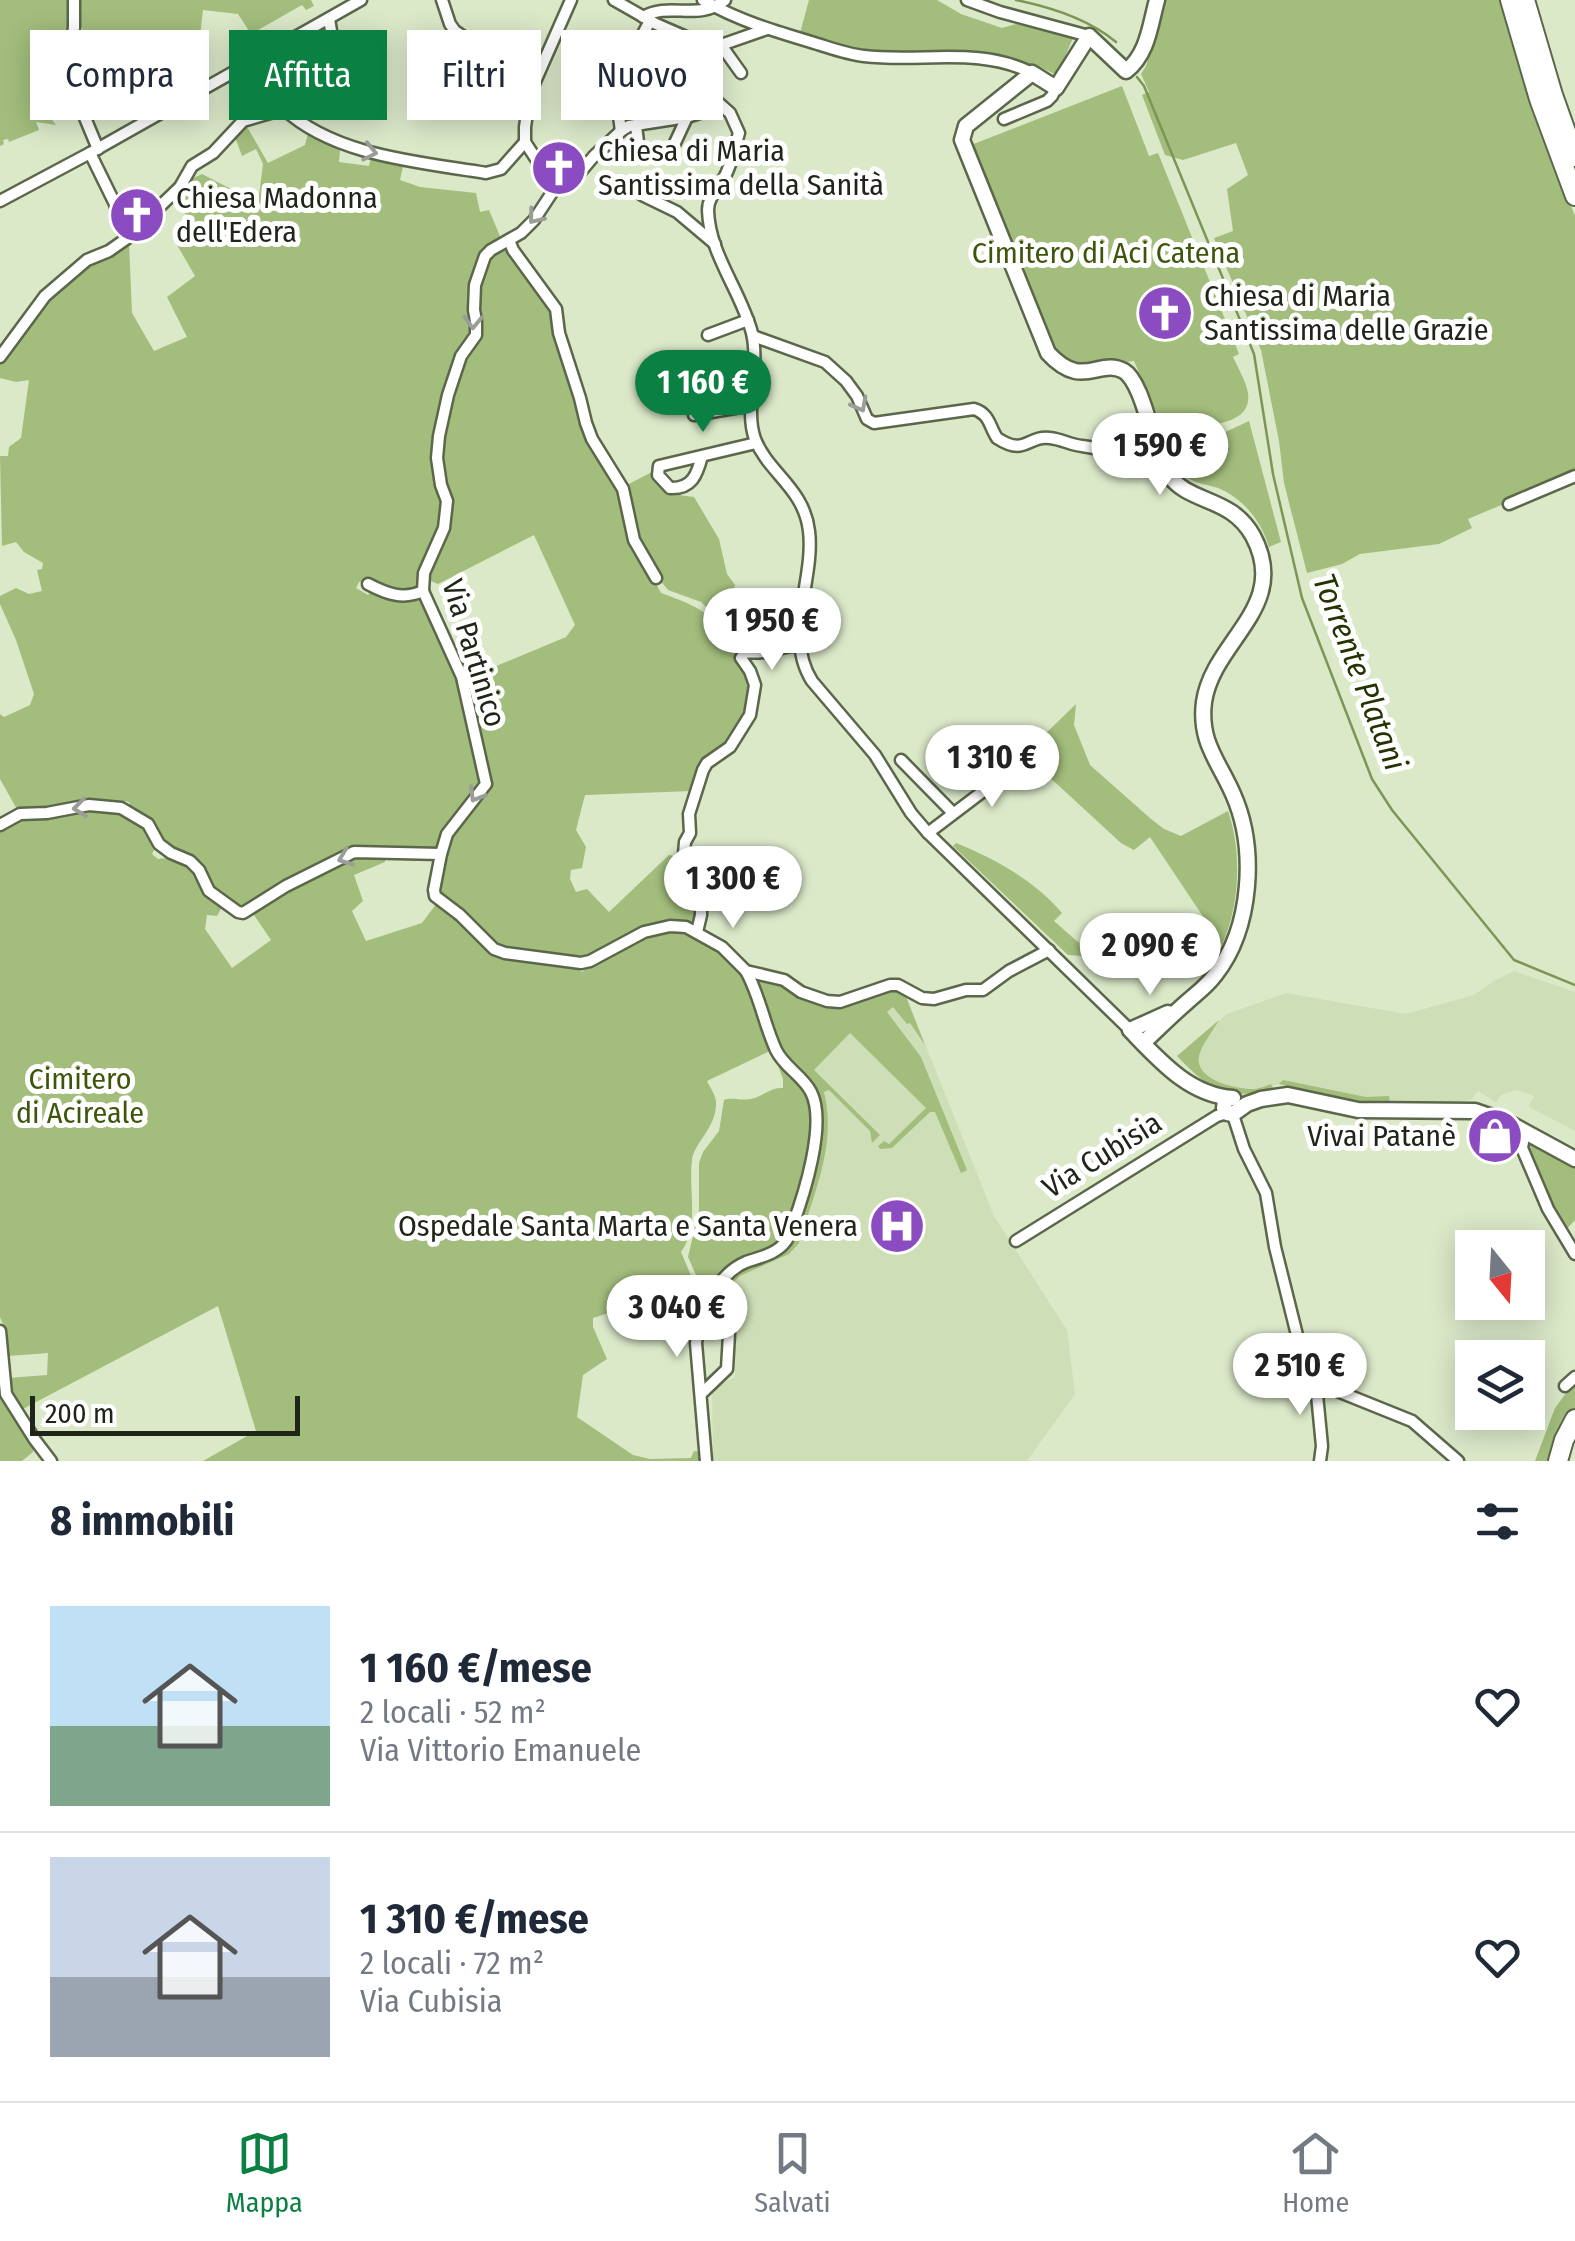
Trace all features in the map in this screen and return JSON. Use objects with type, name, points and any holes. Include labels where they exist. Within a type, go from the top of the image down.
[{"type":"highway","points":[[1510,0],[1539,99],[1575,196]]},
{"type":"highway","points":[[1525,0],[1575,157]]},
{"type":"highway","points":[[1563,1461],[1564,1440],[1575,1419]]},
{"type":"highway","points":[[1563,1461],[1575,1428]]},
{"type":"highway","points":[[1563,1461],[1575,1448]]},
{"type":"street","points":[[74,0],[68,77],[126,239]]},
{"type":"street","points":[[0,201],[361,0]]},
{"type":"street","points":[[442,0],[450,24],[457,30]]},
{"type":"street","points":[[541,67],[571,0]]},
{"type":"street","points":[[614,0],[671,30]]},
{"type":"street","points":[[703,0],[720,4],[768,29],[865,56],[971,56],[1018,66],[1056,88]]},
{"type":"street","points":[[968,0],[1088,36],[1126,71],[1143,52],[1157,0]]},
{"type":"street","points":[[621,131],[619,116],[629,92],[646,19],[661,10],[694,12],[720,4]]},
{"type":"street","points":[[329,19],[331,30]]},
{"type":"street","points":[[723,44],[768,29]]},
{"type":"street","points":[[1004,120],[1052,96],[1088,36]]},
{"type":"street","points":[[723,48],[741,73]]},
{"type":"street","points":[[1032,74],[966,126],[962,140],[1048,353],[1056,362],[1081,373],[1118,369],[1126,372],[1136,386],[1171,479],[1180,487],[1224,506],[1243,522],[1260,554],[1263,581],[1258,604],[1212,676],[1203,717],[1207,745],[1235,798],[1248,851],[1248,875],[1236,937],[1213,979],[1143,1044]]},
{"type":"street","points":[[697,932],[701,906],[683,867],[685,842],[690,833],[689,814],[702,770],[730,748],[750,715],[755,685],[741,658],[745,652],[764,654],[800,645],[809,542],[808,525],[796,496],[756,443],[752,430],[753,336],[716,245],[708,206],[728,172],[739,133],[730,113],[723,108]]},
{"type":"street","points":[[0,357],[45,296],[88,260],[110,252],[126,239],[180,186],[192,166],[214,153],[246,120]]},
{"type":"street","points":[[296,120],[356,150],[486,173],[501,168],[525,142],[527,120]]},
{"type":"street","points":[[525,142],[555,188],[577,176],[621,131],[669,120]]},
{"type":"street","points":[[674,145],[685,120]]},
{"type":"street","points":[[632,146],[638,142],[636,126]]},
{"type":"street","name":"Via Partinico","points":[[441,854],[448,834],[486,784],[462,678],[423,591],[424,573],[444,528],[446,514],[447,501],[437,458],[439,436],[461,356],[476,335],[475,285],[485,256],[534,220],[555,188]]},
{"type":"street","points":[[642,195],[677,212],[716,245]]},
{"type":"street","points":[[510,240],[513,250],[556,309],[586,423],[623,490],[634,540],[656,578]]},
{"type":"street","points":[[708,336],[748,320]]},
{"type":"street","points":[[753,336],[825,362],[846,381],[867,419],[874,423],[974,409],[988,418],[996,438],[1011,446],[1020,447],[1042,438],[1112,449],[1143,448],[1154,442]]},
{"type":"street","points":[[694,415],[752,405]]},
{"type":"street","points":[[702,456],[756,443]]},
{"type":"street","points":[[1509,504],[1575,476]]},
{"type":"street","points":[[368,584],[390,596],[414,596],[423,591]]},
{"type":"street","name":"Via Cubisia","points":[[800,645],[804,670],[875,756],[911,814],[928,833],[1158,1060],[1230,1110],[1016,1241]]},
{"type":"street","points":[[928,833],[1032,756]]},
{"type":"street","points":[[902,760],[954,814]]},
{"type":"street","points":[[0,825],[20,814],[90,806],[121,808],[148,824],[159,844],[190,861],[209,891],[243,913],[354,852],[441,854],[435,896],[494,949],[505,953],[581,963],[644,932],[670,926],[686,927],[722,947],[746,971],[776,1050],[810,1091],[816,1136],[786,1241],[764,1258],[742,1264],[714,1289],[698,1325],[696,1344],[706,1461]]},
{"type":"street","points":[[746,971],[784,980],[801,992],[840,1002],[898,984],[922,998],[934,999],[988,988],[1009,970],[1049,950]]},
{"type":"street","points":[[1130,1030],[1186,1002]]},
{"type":"street","points":[[1458,1461],[1412,1421],[1325,1386],[1315,1374],[1298,1343],[1266,1193],[1230,1110],[1288,1095],[1376,1112],[1476,1111],[1490,1114],[1575,1159]]},
{"type":"street","points":[[1525,1132],[1522,1148],[1548,1209],[1575,1254]]},
{"type":"street","points":[[698,1325],[723,1324],[729,1334],[728,1369],[701,1394]]},
{"type":"street","points":[[0,1331],[6,1394],[51,1461]]},
{"type":"street","points":[[1315,1374],[1320,1461]]},
{"type":"street","points":[[1566,1386],[1575,1377]]},
{"type":"shaded area","points":[[1514,971],[1575,992],[1575,1131],[1531,1108],[1534,1096],[1517,1090],[1501,1095],[1496,1102],[1478,1091],[1472,1099],[1461,1102],[1368,1105],[1279,1084],[1241,1095],[1202,1081],[1177,1056],[1227,1014],[1286,993],[1406,1014],[1474,995]]},
{"type":"shaded area","name":"Ospedale Santa Marta e Santa Venera","points":[[755,979],[828,1003],[903,989],[994,1216],[1067,1330],[1075,1394],[1027,1461],[713,1461],[712,1393],[735,1377],[736,1308],[723,1296],[723,1285],[788,1244],[818,1118],[778,1048],[763,993]]},
{"type":"green space","points":[[0,0],[71,0],[71,30],[30,30],[30,120],[52,120],[56,125],[36,122],[39,130],[9,142],[3,140],[0,146]]},
{"type":"green space","points":[[76,0],[311,0],[314,6],[306,10],[302,5],[258,30],[248,30],[238,14],[203,10],[201,30],[83,30],[75,25]]},
{"type":"green space","points":[[809,0],[937,0],[961,14],[1002,28],[1016,24],[1073,38],[1057,75],[1035,65],[964,50],[865,52],[800,33]]},
{"type":"green space","points":[[1165,0],[1502,0],[1542,134],[1575,216],[1575,474],[1468,519],[1472,528],[1439,544],[1360,554],[1342,564],[1307,573],[1284,483],[1261,350],[1214,238],[1233,231],[1227,189],[1248,175],[1236,143],[1183,160],[1165,155],[1142,95],[1149,92],[1141,74]]},
{"type":"green space","name":"Cimitero di Aci Catena","points":[[1122,86],[1149,156],[1158,153],[1239,354],[1233,357],[1247,388],[1247,406],[1241,414],[1218,424],[1165,432],[1134,361],[1080,364],[1061,356],[1052,347],[971,145]]},
{"type":"green space","points":[[246,125],[268,163],[305,145],[308,133],[340,150],[339,162],[369,166],[371,156],[404,162],[400,180],[420,187],[476,193],[480,212],[489,210],[502,241],[482,255],[473,332],[434,446],[444,498],[442,524],[417,588],[389,590],[368,581],[359,582],[356,588],[368,595],[372,590],[390,599],[425,601],[458,680],[458,693],[483,784],[436,851],[356,849],[242,910],[208,887],[201,868],[171,851],[129,809],[130,803],[18,811],[0,779],[0,714],[4,717],[30,705],[34,694],[0,596],[16,588],[29,594],[42,591],[37,570],[42,569],[43,563],[16,542],[2,546],[0,456],[8,456],[9,447],[21,438],[29,380],[0,378],[0,361],[47,297],[89,262],[129,243],[132,313],[154,351],[187,337],[167,297],[195,276],[177,245],[193,222],[173,200],[187,181],[202,174],[235,191],[259,196],[263,164],[256,149],[242,156],[235,137]]},
{"type":"green space","points":[[507,245],[551,304],[579,404],[579,418],[618,485],[632,540],[630,548],[643,559],[661,593],[696,607],[720,627],[737,648],[739,662],[749,673],[751,690],[747,715],[693,791],[585,795],[576,830],[586,847],[582,868],[571,870],[570,879],[576,892],[587,889],[609,912],[669,855],[680,857],[698,909],[695,926],[670,924],[586,959],[500,949],[437,894],[449,837],[488,783],[470,689],[485,685],[482,672],[566,637],[575,625],[534,535],[438,584],[427,574],[450,516],[442,438],[450,396],[462,377],[461,365],[476,340],[478,284],[482,283],[489,260]]},
{"type":"green space","points":[[717,383],[720,403],[678,409],[675,390]]},
{"type":"green space","points":[[1249,421],[1281,542],[1269,547],[1261,528],[1243,505],[1218,488],[1188,478],[1168,443],[1219,435]]},
{"type":"green space","points":[[652,472],[668,491],[694,497],[719,539],[734,589],[773,648],[745,649],[701,602],[668,590],[660,580],[636,536],[625,486]]},
{"type":"green space","points":[[1076,704],[1074,725],[1090,765],[1164,829],[1181,836],[1228,811],[1236,844],[1237,878],[1222,945],[1150,837],[1134,850],[1121,843],[1033,762],[1046,753],[1038,741]]},
{"type":"green space","name":"Cimitero di Acireale","points":[[89,808],[120,813],[137,821],[156,845],[152,854],[158,859],[169,858],[188,865],[203,880],[223,905],[217,916],[207,915],[205,929],[232,968],[271,940],[252,912],[288,888],[357,855],[385,856],[385,862],[354,875],[363,901],[352,911],[366,941],[422,923],[437,903],[493,951],[573,966],[582,972],[645,935],[669,929],[685,930],[718,947],[745,976],[772,1050],[707,1081],[716,1100],[715,1111],[692,1160],[692,1219],[681,1252],[695,1285],[681,1296],[593,1318],[607,1359],[583,1375],[577,1417],[633,1455],[650,1459],[691,1458],[694,1451],[700,1452],[700,1461],[203,1461],[256,1431],[218,1306],[21,1410],[8,1378],[47,1375],[48,1353],[8,1356],[0,1317],[0,828],[20,818]]},
{"type":"green space","points":[[956,843],[999,863],[1039,890],[1062,913],[1054,921],[1087,950],[1082,956],[1068,955],[953,846]]},
{"type":"green space","points":[[754,976],[828,1003],[891,987],[903,989],[925,1045],[893,1007],[887,1012],[921,1057],[967,1170],[961,1173],[935,1112],[930,1112],[892,1148],[880,1149],[878,1146],[884,1141],[889,1144],[926,1108],[850,1033],[814,1070],[880,1135],[872,1143],[870,1131],[829,1090],[824,1092],[826,1149],[799,1243],[789,1254],[740,1276],[723,1292],[723,1285],[737,1272],[788,1244],[814,1161],[816,1099],[778,1048],[763,993]]},
{"type":"green space","points":[[1219,1020],[1199,1056],[1203,1071],[1218,1082],[1238,1088],[1255,1089],[1271,1084],[1273,1088],[1243,1094],[1219,1090],[1177,1056]]},
{"type":"green space","points":[[774,1055],[808,1094],[812,1117],[808,1157],[794,1209],[783,1238],[703,1291],[688,1257],[699,1210],[699,1163],[719,1131],[724,1100],[750,1099],[783,1088]]},
{"type":"green space","points":[[1283,1080],[1366,1097],[1389,1096],[1390,1104],[1368,1105],[1279,1084]]},
{"type":"green space","points":[[1529,1141],[1575,1166],[1575,1220],[1564,1232],[1525,1149]]},
{"type":"green space","points":[[0,1362],[2,1394],[33,1445],[33,1452],[22,1461],[0,1461]]},
{"type":"green space","points":[[1575,1381],[1575,1412],[1554,1461],[1535,1461],[1555,1408]]},
{"type":"waterway","name":"Torrente Platani","points":[[1016,0],[1069,15],[1116,42]]},
{"type":"waterway","name":"Torrente Platani","points":[[1137,77],[1254,354],[1273,474],[1302,598],[1372,779],[1392,810],[1514,960],[1575,985]]},
{"type":"place","name":"Chiesa di Maria Santissima della Sanità","points":[[559,168]]},
{"type":"place","name":"Chiesa Madonna dell'Edera","points":[[137,215]]},
{"type":"place","name":"Chiesa di Maria Santissima delle Grazie","points":[[1165,313]]},
{"type":"place","name":"Vivai Patanè","points":[[1495,1136]]},
{"type":"place","name":"Ospedale Santa Marta e Santa Venera","points":[[897,1226]]}]
